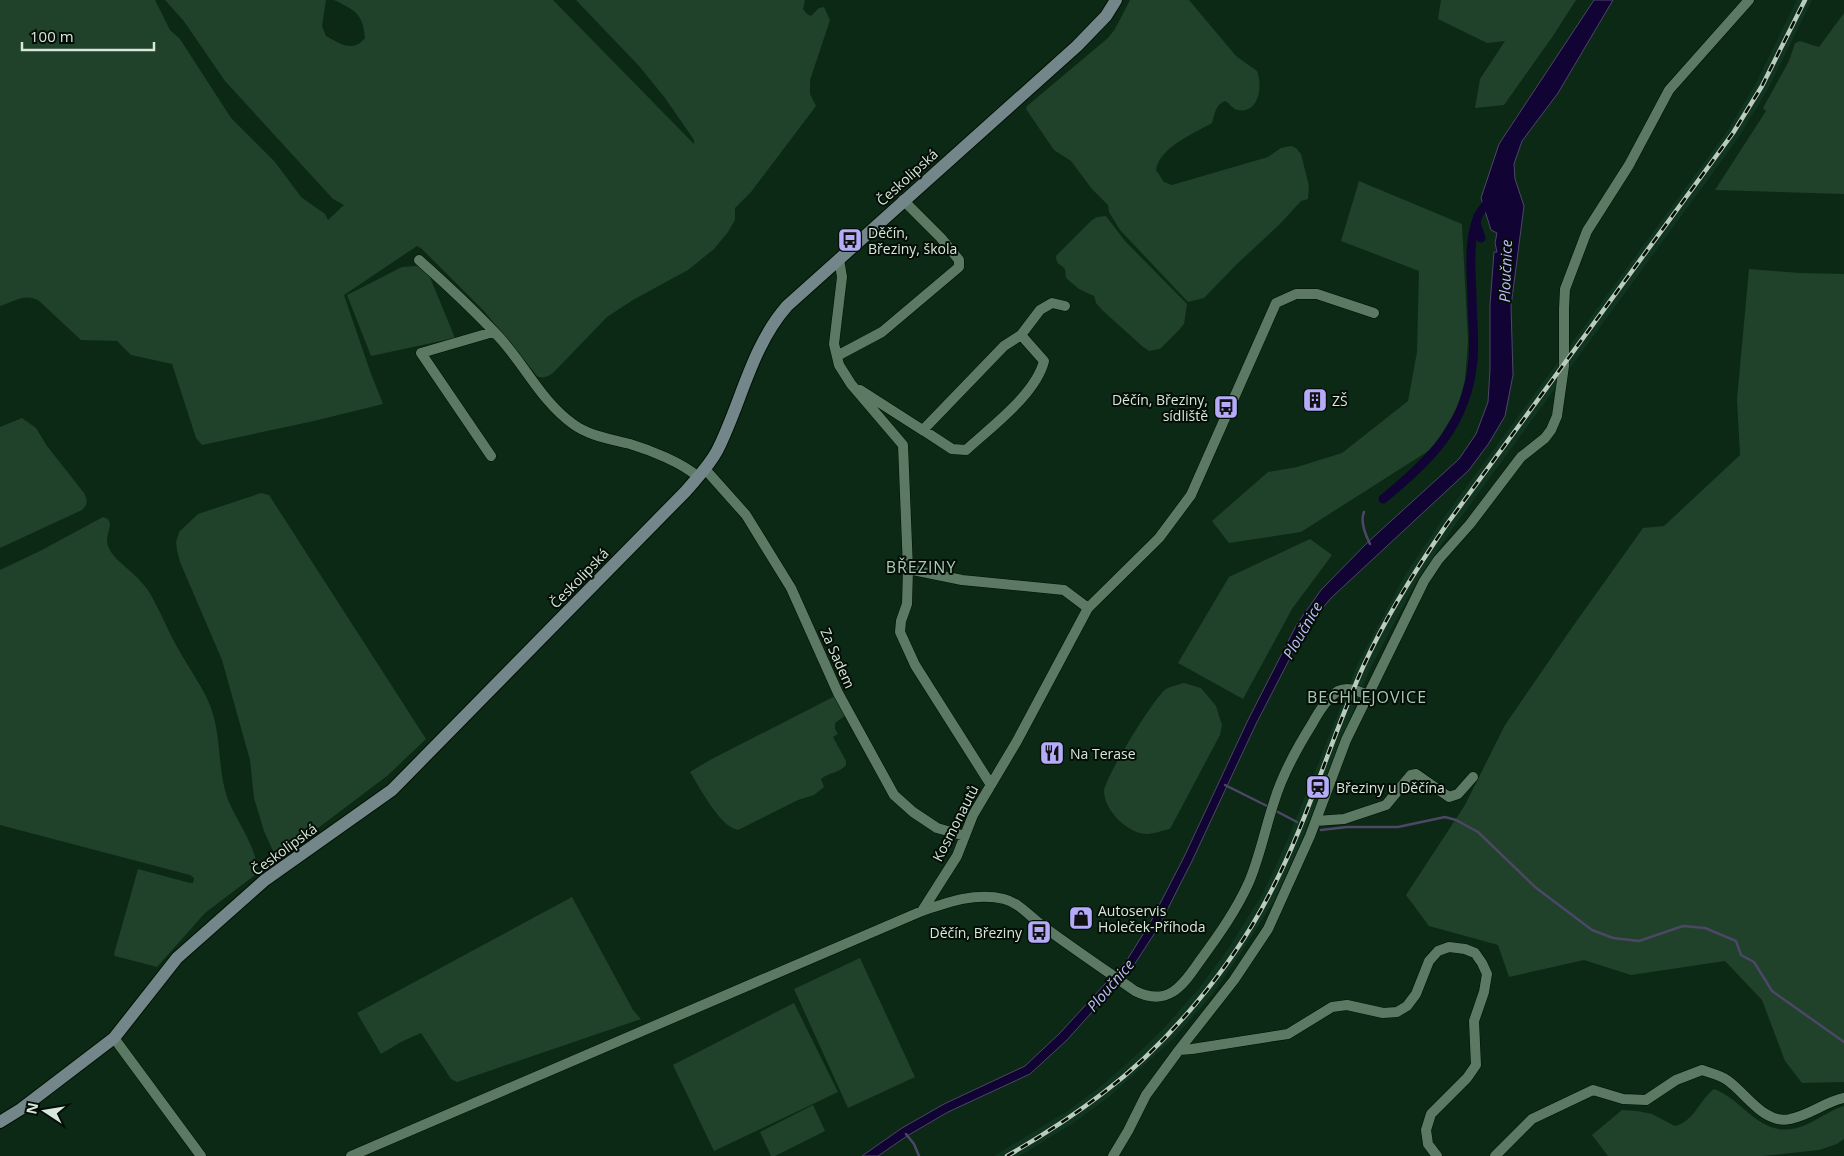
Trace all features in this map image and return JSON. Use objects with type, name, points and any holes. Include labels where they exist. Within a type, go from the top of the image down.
[{"type":"main road","name":"Českolipská","points":[[0,1122],[21,1109],[114,1038],[177,958],[265,880],[392,790],[701,473],[716,454],[762,342],[774,321],[787,306],[1077,46],[1106,16],[1116,0]]},
{"type":"street","points":[[1113,1156],[1146,1095],[1234,980],[1268,929],[1316,821],[1346,740],[1366,695],[1412,604],[1438,560],[1470,524],[1521,457],[1545,438],[1551,430],[1556,416],[1564,366],[1565,290],[1587,231],[1629,165],[1669,90],[1749,0]]},
{"type":"street","points":[[837,356],[882,332],[958,267],[959,260],[941,238],[903,200]]},
{"type":"street","points":[[839,259],[842,277],[834,344],[840,365],[850,384],[903,446],[908,569],[907,604],[901,621],[900,632],[914,665],[991,785]]},
{"type":"street","name":"Za Sadem","points":[[419,260],[478,315],[554,408],[575,426],[594,434],[633,445],[701,473],[746,516],[791,588],[838,693],[894,795],[913,812],[937,828],[965,836]]},
{"type":"street","name":"Kosmonautů","points":[[922,911],[957,856],[973,815],[1017,742],[1088,608],[1159,538],[1191,495],[1276,303],[1296,294],[1317,294],[1374,313]]},
{"type":"street","points":[[924,431],[1004,346],[1021,335],[1040,310],[1052,302],[1065,306]]},
{"type":"street","points":[[490,456],[421,353],[493,332]]},
{"type":"street","points":[[850,384],[952,449],[966,450],[1023,397],[1041,374],[1044,361],[1021,335]]},
{"type":"street","points":[[908,569],[962,580],[1064,590],[1088,608]]},
{"type":"street","points":[[351,1156],[922,911],[952,900],[998,898],[1016,904],[1042,926],[1144,995],[1160,997],[1178,989],[1187,980],[1241,900],[1256,862],[1273,804],[1304,736],[1325,704],[1338,691],[1354,689],[1366,695]]},
{"type":"street","points":[[1316,821],[1344,818],[1386,805],[1411,775],[1416,774],[1449,797],[1458,794],[1473,777]]},
{"type":"street","points":[[940,882],[952,900]]},
{"type":"street","points":[[1179,1050],[1288,1034],[1332,1007],[1347,1005],[1383,1013],[1397,1012],[1407,1006],[1416,994],[1429,961],[1438,951],[1449,947],[1475,953],[1487,974],[1484,992],[1474,1021],[1476,1065],[1467,1078],[1431,1114],[1426,1130],[1428,1144],[1437,1156]]},
{"type":"street","points":[[114,1038],[201,1156]]},
{"type":"street","points":[[1495,1156],[1532,1119],[1593,1090],[1623,1099],[1646,1100],[1676,1080],[1702,1070],[1725,1078],[1740,1090],[1758,1109],[1780,1119],[1788,1120],[1805,1115],[1831,1101],[1844,1098]]},
{"type":"shaded area","points":[[0,0],[155,0],[170,30],[180,39],[231,118],[275,162],[301,197],[325,214],[328,220],[344,205],[333,199],[225,81],[183,20],[165,0],[326,0],[322,26],[326,36],[346,46],[351,46],[360,43],[365,38],[362,23],[353,10],[334,0],[553,0],[694,144],[694,140],[665,98],[639,66],[576,0],[805,0],[803,9],[807,14],[811,16],[819,8],[824,7],[830,20],[810,80],[810,94],[816,106],[751,192],[735,208],[735,220],[728,232],[714,249],[688,270],[633,300],[607,317],[553,373],[545,377],[537,376],[484,311],[417,246],[344,295],[383,404],[202,445],[196,438],[172,364],[131,355],[117,341],[81,340],[38,300],[33,298],[23,298],[0,306]]},
{"type":"shaded area","points":[[1130,0],[1189,0],[1236,56],[1257,71],[1259,77],[1258,98],[1251,108],[1238,110],[1225,101],[1216,110],[1212,123],[1187,136],[1163,155],[1156,170],[1164,182],[1172,185],[1268,157],[1281,148],[1291,146],[1296,148],[1301,154],[1309,186],[1308,199],[1301,201],[1204,298],[1188,302],[1120,230],[1109,212],[1108,205],[1092,189],[1071,161],[1054,150],[1026,109],[1027,106],[1108,38],[1115,29]]},
{"type":"shaded area","points":[[1441,0],[1576,0],[1504,105],[1475,108],[1480,79],[1505,41],[1487,43],[1438,19]]},
{"type":"shaded area","points":[[1797,0],[1812,0],[1768,89],[1739,137],[1453,528],[1416,582],[1370,669],[1300,844],[1275,899],[1239,956],[1211,996],[1174,1038],[1109,1097],[1073,1123],[1020,1156],[994,1156],[1066,1112],[1100,1087],[1134,1057],[1164,1028],[1200,987],[1228,949],[1263,893],[1288,839],[1358,663],[1405,575],[1442,520],[1728,130],[1756,83]]},
{"type":"shaded area","points":[[1844,13],[1844,194],[1715,190],[1766,111],[1763,108],[1789,61],[1795,43],[1800,41],[1819,47]]},
{"type":"shaded area","points":[[1359,181],[1462,224],[1468,341],[1465,380],[1458,407],[1433,448],[1301,532],[1229,543],[1212,521],[1268,472],[1297,467],[1342,453],[1408,401],[1417,352],[1419,271],[1341,241]]},
{"type":"shaded area","points":[[1106,216],[1125,241],[1187,304],[1184,324],[1160,349],[1149,351],[1142,346],[1102,310],[1096,303],[1094,296],[1079,289],[1066,278],[1065,269],[1057,261],[1056,256],[1092,220],[1097,217]]},
{"type":"shaded area","points":[[417,266],[427,270],[455,338],[371,356],[347,295],[402,267]]},
{"type":"shaded area","points":[[1749,269],[1844,274],[1844,1082],[1802,1083],[1785,1061],[1762,1000],[1725,961],[1631,975],[1584,960],[1509,977],[1498,945],[1429,926],[1406,895],[1465,805],[1505,725],[1643,528],[1664,526],[1740,455],[1737,399]]},
{"type":"shaded area","points":[[22,418],[36,428],[47,446],[84,493],[87,502],[82,510],[0,548],[0,427]]},
{"type":"shaded area","points":[[261,493],[269,495],[426,739],[387,776],[285,853],[273,851],[264,831],[254,798],[250,760],[222,660],[180,562],[176,542],[179,532],[198,514]]},
{"type":"shaded area","points":[[103,517],[108,519],[110,523],[107,540],[110,551],[150,593],[180,653],[208,700],[217,732],[225,791],[256,859],[257,868],[255,875],[205,913],[157,967],[115,956],[114,954],[138,869],[190,883],[193,883],[194,878],[190,875],[0,825],[0,570]]},
{"type":"shaded area","points":[[1310,539],[1332,555],[1292,609],[1243,699],[1178,663],[1229,577]]},
{"type":"shaded area","points":[[1184,683],[1201,688],[1216,706],[1222,725],[1220,735],[1170,829],[1150,834],[1140,833],[1118,820],[1108,806],[1104,791],[1106,783],[1131,738],[1160,695],[1168,688]]},
{"type":"shaded area","points":[[835,696],[846,715],[835,723],[835,729],[838,734],[833,737],[846,761],[846,765],[841,770],[821,779],[824,787],[814,795],[798,800],[738,830],[724,822],[711,806],[690,772]]},
{"type":"shaded area","points":[[572,897],[633,1010],[641,1019],[457,1082],[451,1079],[421,1033],[381,1054],[357,1013]]},
{"type":"shaded area","points":[[860,958],[915,1077],[848,1108],[794,989]]},
{"type":"shaded area","points":[[794,1003],[838,1092],[714,1151],[673,1065]]},
{"type":"shaded area","points":[[1714,1089],[1733,1100],[1760,1121],[1779,1129],[1798,1128],[1844,1106],[1844,1139],[1837,1144],[1819,1150],[1763,1156],[1608,1156],[1592,1135],[1622,1110],[1652,1114],[1675,1126],[1682,1124]]},
{"type":"shaded area","points":[[813,1105],[825,1131],[775,1156],[771,1156],[760,1132]]},
{"type":"water","name":"Ploučnice","points":[[1594,0],[1613,0],[1558,93],[1522,141],[1514,164],[1515,179],[1524,206],[1511,306],[1513,375],[1505,416],[1489,443],[1469,470],[1331,598],[1305,629],[1256,724],[1192,861],[1158,928],[1134,965],[1067,1040],[1030,1074],[948,1112],[878,1156],[862,1156],[902,1128],[944,1104],[1025,1066],[1060,1033],[1127,960],[1150,923],[1184,857],[1248,720],[1297,624],[1321,590],[1368,542],[1459,459],[1476,434],[1488,402],[1490,305],[1494,252],[1497,252],[1495,243],[1497,233],[1491,230],[1481,198],[1499,144]]},
{"type":"waterway","points":[[1383,499],[1431,455],[1455,422],[1463,404],[1469,383],[1474,352],[1471,246],[1478,216],[1491,198]]},
{"type":"waterway","points":[[1476,223],[1481,238]]},
{"type":"waterway","points":[[1364,512],[1363,524],[1370,544]]},
{"type":"waterway","points":[[1225,785],[1269,807]]},
{"type":"waterway","points":[[1274,810],[1297,822]]},
{"type":"waterway","points":[[1321,830],[1347,827],[1398,827],[1445,817],[1456,820],[1478,832],[1535,887],[1592,930],[1613,938],[1639,941],[1683,926],[1705,928],[1736,941],[1741,955],[1754,962],[1772,991],[1844,1042]]},
{"type":"waterway","points":[[906,1134],[914,1144],[919,1156]]},
{"type":"railway","points":[[1007,1156],[1068,1118],[1127,1074],[1174,1029],[1196,1004],[1236,951],[1268,897],[1295,841],[1363,667],[1381,629],[1402,593],[1447,524],[1733,133],[1762,86],[1805,0]]},
{"type":"place","name":"Děčín, Březiny, škola","points":[[850,240]]},
{"type":"place","name":"ZŠ","points":[[1315,400]]},
{"type":"place","name":"Děčín, Březiny, sídliště","points":[[1226,407]]},
{"type":"place","name":"Na Terase","points":[[1052,753]]},
{"type":"place","name":"Březiny u Děčína","points":[[1318,787]]},
{"type":"place","name":"Autoservis Holeček-Příhoda","points":[[1081,918]]},
{"type":"place","name":"Děčín, Březiny","points":[[1039,932]]},
{"type":"district","name":"BŘEZINY","points":[[921,567]]},
{"type":"district","name":"BECHLEJOVICE","points":[[1367,697]]}]
